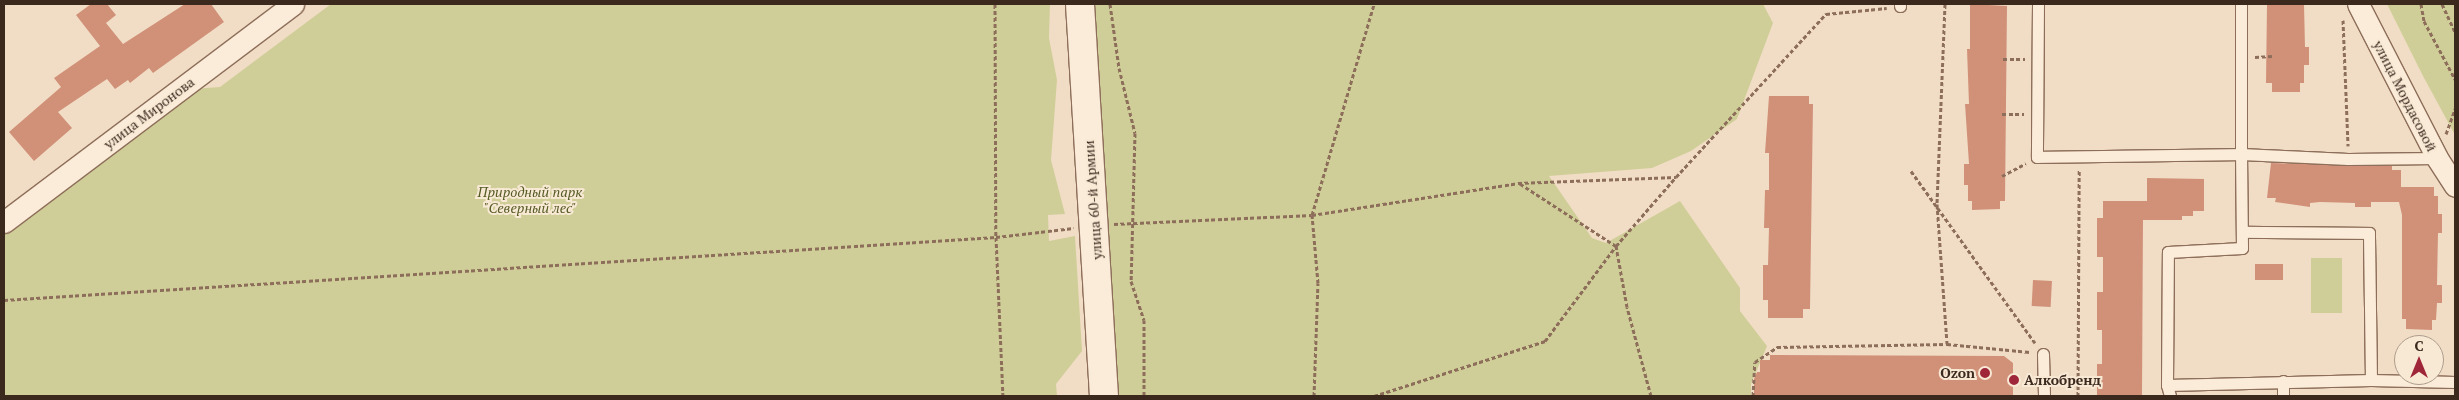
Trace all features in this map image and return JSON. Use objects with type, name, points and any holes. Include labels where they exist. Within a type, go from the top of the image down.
[{"type":"street","name":"улица Миронова","points":[[4,222],[294,4]]},
{"type":"street","name":"улица 60-й Армии","points":[[1080,4],[1104,396]]},
{"type":"street","name":"улица Мордасовой","points":[[2350,9],[2455,186]]},
{"type":"lane","points":[[2038,4],[2037,157],[2241,154],[2348,159],[2437,158]]},
{"type":"lane","points":[[2170,396],[2167,384],[2168,252],[2242,248],[2240,4]]},
{"type":"lane","points":[[2242,232],[2369,233],[2371,380]]},
{"type":"lane","points":[[2043,354],[2044,396]]},
{"type":"lane","points":[[2167,384],[2371,380],[2455,382]]},
{"type":"lane","points":[[2283,382],[2283,396]]},
{"type":"path","points":[[994,4],[996,237],[1003,396]]},
{"type":"path","points":[[1110,4],[1119,68],[1135,133],[1131,281],[1144,320],[1144,396]]},
{"type":"path","points":[[1314,396],[1318,282],[1312,215],[1374,4]]},
{"type":"path","points":[[1945,4],[1937,204],[1947,344]]},
{"type":"path","points":[[2421,4],[2424,21],[2455,79]]},
{"type":"path","points":[[2442,4],[2455,32]]},
{"type":"path","points":[[1374,396],[1545,341],[1616,246],[1676,177],[1826,14],[1900,5]]},
{"type":"path","points":[[2348,159],[2350,9]]},
{"type":"path","points":[[2003,59],[2037,59]]},
{"type":"path","points":[[2002,114],[2037,114]]},
{"type":"path","points":[[2078,396],[2079,156]]},
{"type":"path","points":[[2002,176],[2037,157]]},
{"type":"path","points":[[1911,171],[1937,204],[2043,354]]},
{"type":"path","points":[[4,300],[996,237],[1095,225],[1312,215],[1518,183],[1676,177]]},
{"type":"path","points":[[1518,183],[1616,246],[1627,306],[1651,396]]},
{"type":"path","points":[[1754,396],[1755,362],[1777,347],[1947,344],[2043,354]]},
{"type":"green space","name":"Природный парк \"Северный лес\"","points":[[331,4],[1050,4],[1049,38],[1057,80],[1051,160],[1065,214],[1048,215],[1049,241],[1075,236],[1082,351],[1056,384],[1057,396],[4,396],[4,222],[179,90],[220,87]]},
{"type":"green space","points":[[1084,4],[1763,4],[1773,23],[1737,119],[1691,151],[1652,168],[1549,176],[1592,238],[1606,243],[1680,201],[1740,288],[1740,311],[1767,346],[1751,384],[1751,396],[1117,396]]},
{"type":"green space","points":[[2387,4],[2455,4],[2455,135],[2423,76]]},
{"type":"green space","points":[[2311,258],[2342,258],[2342,313],[2311,313]]},
{"type":"building","points":[[91,4],[107,4],[116,15],[106,23],[123,44],[185,4],[211,4],[224,22],[153,73],[149,68],[130,83],[128,80],[115,89],[107,79],[58,112],[72,128],[34,161],[9,132],[61,87],[54,78],[100,46],[76,15]]},
{"type":"building","points":[[1970,4],[2007,6],[2005,201],[2000,201],[2000,209],[1972,210],[1972,201],[1968,201],[1968,185],[1964,185],[1964,164],[1969,164],[1965,104],[1969,104],[1967,49],[1970,49]]},
{"type":"building","points":[[2267,4],[2304,4],[2305,47],[2309,47],[2309,65],[2304,65],[2304,83],[2300,83],[2300,92],[2272,92],[2272,83],[2266,83]]},
{"type":"building","points":[[1769,96],[1809,96],[1809,104],[1813,104],[1810,309],[1803,309],[1803,318],[1768,318],[1768,300],[1763,300],[1763,265],[1768,265],[1769,228],[1764,228],[1765,190],[1769,190],[1769,153],[1765,153]]},
{"type":"building","points":[[2271,163],[2392,166],[2392,170],[2401,170],[2401,187],[2434,187],[2434,196],[2438,196],[2438,214],[2442,214],[2442,233],[2438,233],[2437,285],[2442,285],[2442,303],[2437,303],[2436,320],[2432,320],[2432,330],[2406,329],[2406,319],[2402,319],[2402,215],[2399,202],[2371,202],[2371,207],[2355,207],[2355,203],[2320,202],[2310,203],[2310,207],[2275,202],[2276,198],[2267,198]]},
{"type":"building","points":[[2147,178],[2204,179],[2204,211],[2193,211],[2193,216],[2182,216],[2182,220],[2143,220],[2142,396],[2097,396],[2097,364],[2102,364],[2102,330],[2097,330],[2097,292],[2103,292],[2103,257],[2097,257],[2097,218],[2103,218],[2103,201],[2147,201]]},
{"type":"building","points":[[2255,264],[2283,264],[2283,280],[2255,280]]},
{"type":"building","points":[[2033,280],[2052,281],[2051,307],[2032,306]]},
{"type":"building","points":[[1770,355],[2004,356],[2013,363],[2013,396],[1754,396],[1754,379],[1757,372],[1760,372],[1760,360],[1770,360]]},
{"type":"place","name":"Ozon","points":[[1985,373]]},
{"type":"place","name":"Алкобренд","points":[[2014,380]]}]
